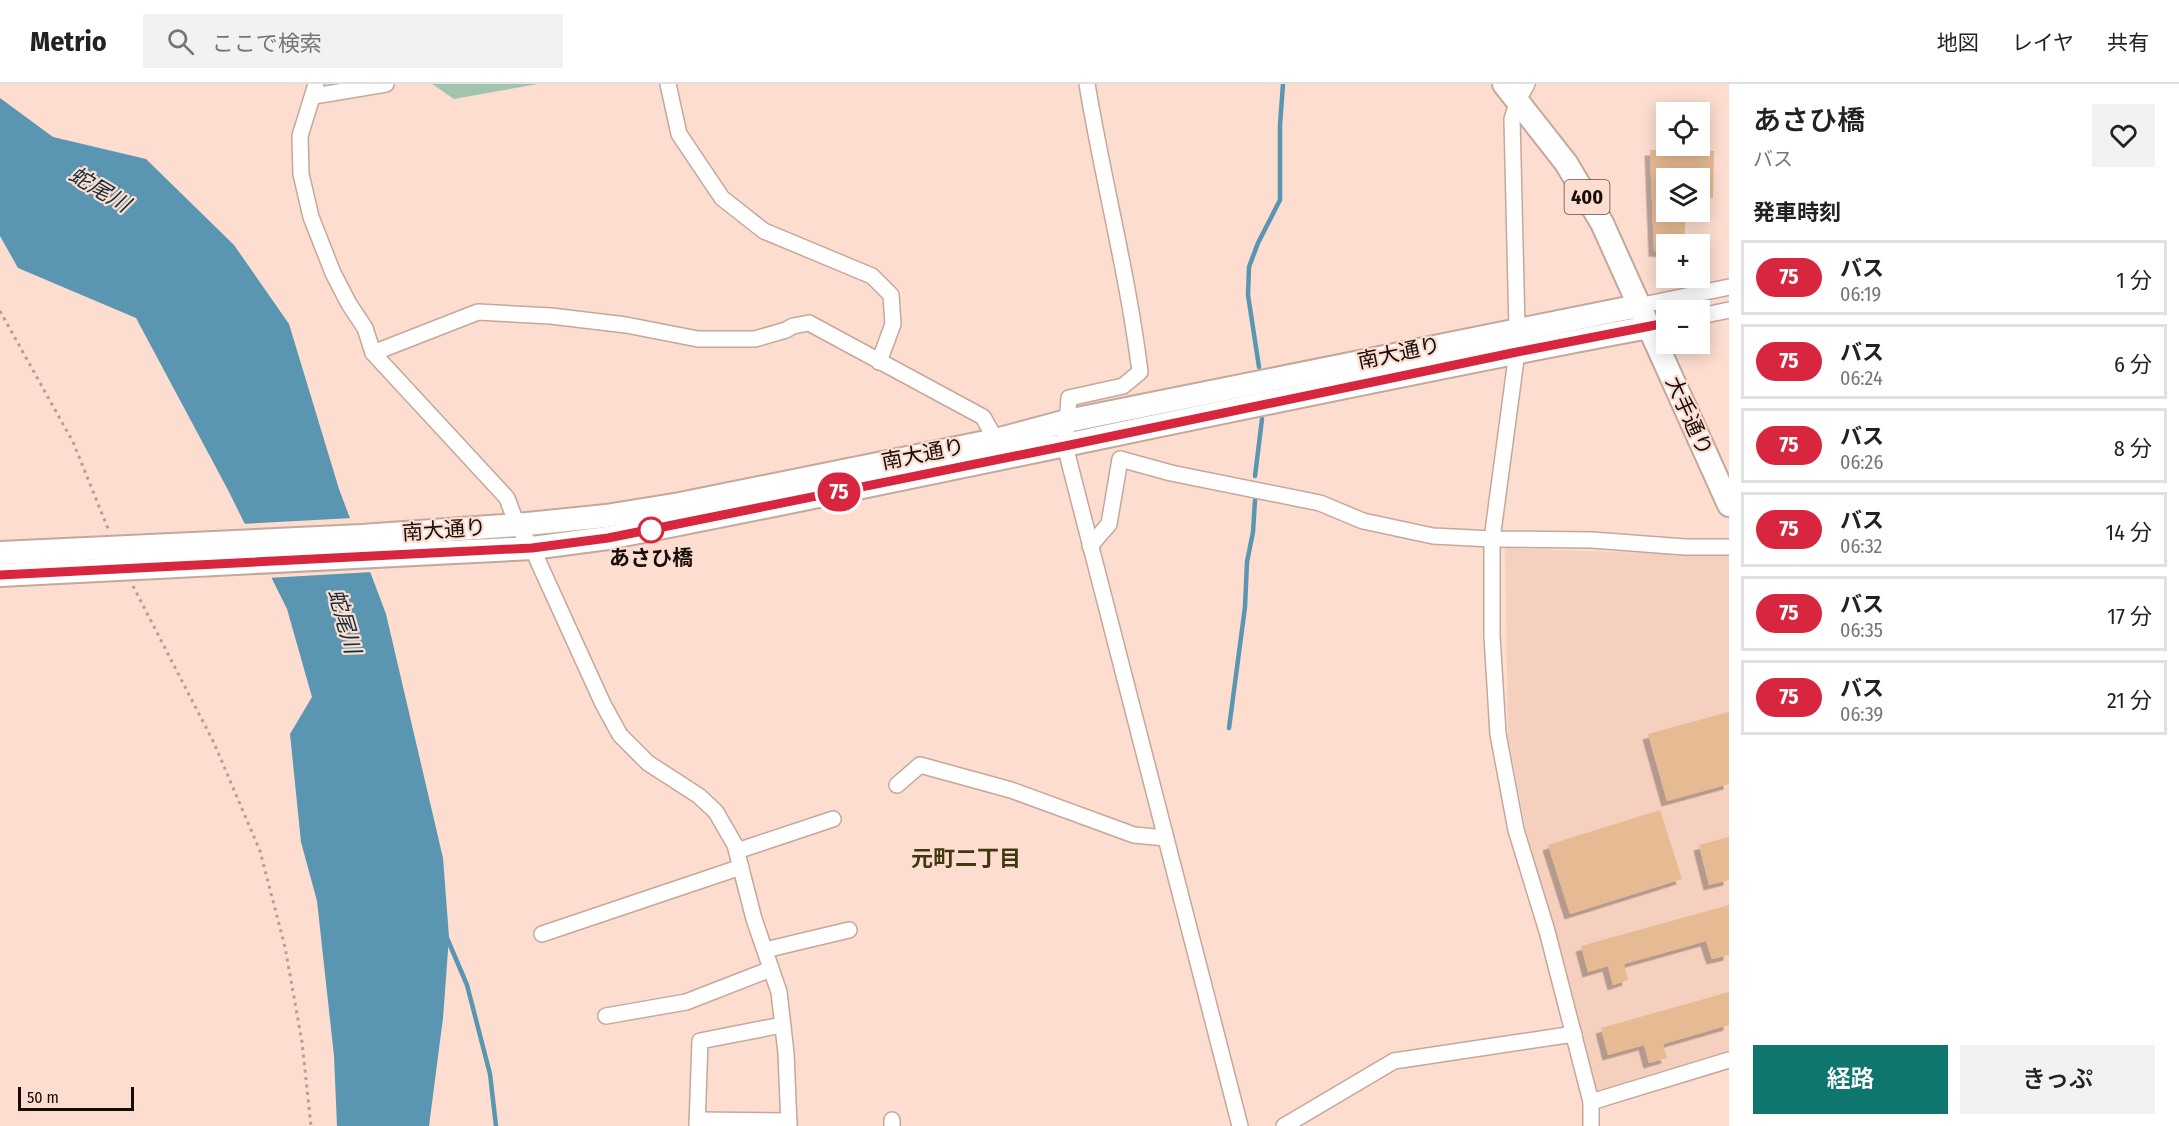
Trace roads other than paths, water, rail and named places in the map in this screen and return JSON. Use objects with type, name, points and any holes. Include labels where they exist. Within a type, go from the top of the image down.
[{"type":"highway","name":"400","points":[[1516,90],[1566,163],[1602,223],[1638,306],[1656,323]]},
{"type":"highway","name":"南大通り","points":[[0,553],[127,557],[365,545],[532,548],[608,538],[1065,446],[1517,340],[1638,306]]},
{"type":"highway","name":"南大通り","points":[[365,545],[606,516],[680,504],[996,440],[1067,421],[1517,340],[1656,325]]},
{"type":"highway","name":"大手通り","points":[[1669,354],[1729,506]]},
{"type":"highway","name":"南大通り","points":[[0,575],[127,557]]},
{"type":"street","points":[[386,84],[315,90],[300,136],[301,174],[311,217],[333,273],[365,328],[373,353],[507,498],[517,525],[532,548],[603,704],[620,735],[648,763],[699,796],[716,812],[737,851],[779,992],[782,1025],[789,1124],[697,1123],[700,1041],[782,1025]]},
{"type":"street","points":[[668,84],[679,135],[722,198],[764,231],[872,276],[891,295],[893,324],[879,362]]},
{"type":"street","points":[[1087,84],[1098,152],[1133,314],[1140,372],[1123,386],[1069,398],[1065,446],[1240,1126]]},
{"type":"street","points":[[1516,90],[1511,137],[1517,340],[1492,539],[1492,636],[1498,734],[1516,830],[1547,931],[1591,1102],[1591,1126]]},
{"type":"street","name":"南大通り","points":[[1638,306],[1729,287]]},
{"type":"street","points":[[1710,314],[1729,310]]},
{"type":"street","points":[[373,353],[478,312],[604,323],[698,339],[754,339],[809,323],[983,417],[996,440]]},
{"type":"street","points":[[1090,546],[1109,524],[1120,459],[1171,473],[1320,503],[1363,520],[1423,534],[1492,539],[1592,540],[1685,547],[1729,547]]},
{"type":"street","points":[[897,785],[920,765],[1011,790],[1134,835],[1166,838]]},
{"type":"street","points":[[737,851],[833,819]]},
{"type":"street","points":[[542,934],[741,867]]},
{"type":"street","points":[[765,950],[849,930]]},
{"type":"street","points":[[606,1016],[686,1002],[771,969]]},
{"type":"street","points":[[1284,1126],[1394,1061],[1574,1034]]},
{"type":"street","points":[[1591,1102],[1729,1060]]},
{"type":"water","name":"蛇尾川","points":[[0,98],[53,137],[146,159],[234,245],[289,324],[339,489],[386,614],[443,858],[449,937],[443,1018],[429,1126],[337,1126],[334,1056],[317,901],[301,842],[290,734],[312,697],[287,609],[228,490],[136,318],[18,268],[0,236]]},
{"type":"waterway","points":[[1259,367],[1248,295],[1249,267],[1258,243],[1280,200],[1280,125],[1283,84]]},
{"type":"waterway","points":[[1255,476],[1262,419]]},
{"type":"waterway","points":[[1229,728],[1245,607],[1247,562],[1253,532],[1255,500]]},
{"type":"waterway","points":[[447,938],[467,985],[490,1074],[496,1126]]},
{"type":"place","name":"あさひ橋","points":[[651,530]]},
{"type":"district","name":"元町二丁目","points":[[966,858]]}]
